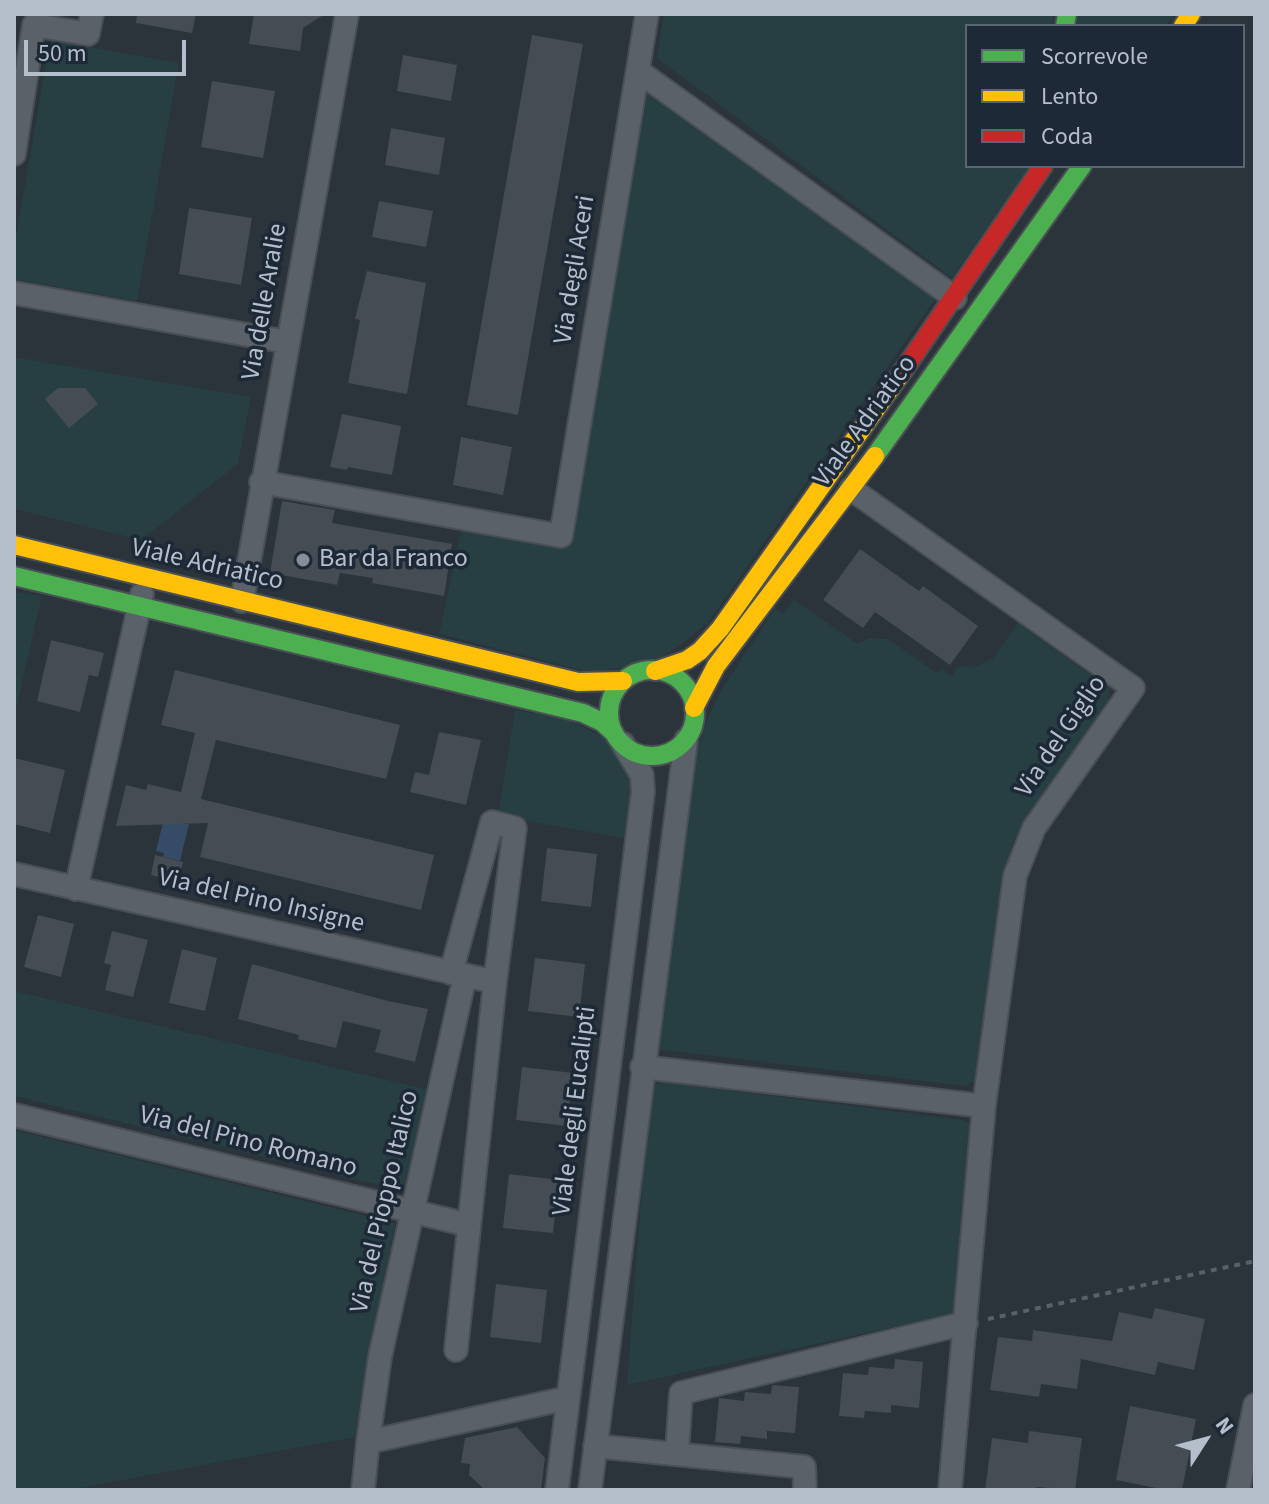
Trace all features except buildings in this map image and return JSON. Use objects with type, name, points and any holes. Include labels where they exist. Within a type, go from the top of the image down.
[{"type":"street","points":[[14,154],[22,47],[34,25],[88,34],[92,14]]},
{"type":"street","name":"Via delle Aralie","points":[[242,601],[347,14]]},
{"type":"street","name":"Via degli Aceri","points":[[261,482],[561,536],[647,14]]},
{"type":"street","points":[[638,71],[955,298]]},
{"type":"street","name":"Viale Adriatico","points":[[655,671],[687,660],[720,629],[955,298],[1042,168]]},
{"type":"street","name":"Viale Adriatico","points":[[694,708],[716,666],[851,489],[1081,168]]},
{"type":"street","points":[[14,293],[287,342]]},
{"type":"street","name":"Via del Giglio","points":[[851,489],[1133,688],[1034,828],[1023,851],[1015,876],[984,1106]]},
{"type":"street","name":"Viale Adriatico","points":[[14,545],[578,682],[623,681]]},
{"type":"street","name":"Viale Adriatico","points":[[14,576],[583,713],[602,722],[618,738]]},
{"type":"street","points":[[76,889],[145,578]]},
{"type":"street","points":[[655,671],[676,677],[686,687],[694,708],[693,727],[686,740],[676,749],[663,755],[648,756],[635,752],[618,738],[610,719],[610,705],[623,681],[635,673],[655,671]]},
{"type":"street","name":"Viale degli Eucalipti","points":[[557,1490],[643,792],[642,775],[618,738]]},
{"type":"street","points":[[590,1490],[686,740]]},
{"type":"street","name":"Via del Pioppo Italico","points":[[363,1490],[380,1357],[413,1212],[458,975],[465,919],[492,822],[515,828],[495,982],[456,1350]]},
{"type":"street","name":"Via del Pino Insigne","points":[[14,874],[495,982]]},
{"type":"street","points":[[465,919],[503,926]]},
{"type":"street","points":[[642,1067],[984,1106],[950,1490]]},
{"type":"street","name":"Via del Pino Romano","points":[[14,1115],[469,1225]]},
{"type":"street","points":[[677,1453],[681,1393],[966,1323]]},
{"type":"street","points":[[368,1442],[568,1398]]},
{"type":"street","points":[[1238,1490],[1255,1405]]},
{"type":"street","points":[[595,1446],[804,1467],[805,1490]]},
{"type":"path","points":[[966,1323],[1255,1261]]},
{"type":"green space","points":[[664,14],[1054,14],[1052,24],[965,24],[965,168],[1029,168],[952,278],[657,58]]},
{"type":"green space","points":[[1075,14],[1174,14],[1166,24],[1074,24]]},
{"type":"green space","points":[[50,40],[179,63],[137,301],[14,279],[14,248]]},
{"type":"green space","points":[[648,89],[936,298],[707,624],[675,649],[647,664],[589,672],[439,634],[462,527],[570,545]]},
{"type":"green space","points":[[14,357],[251,397],[238,464],[141,540],[14,509]]},
{"type":"green space","points":[[14,592],[42,596],[14,718]]},
{"type":"green space","points":[[794,600],[858,644],[869,638],[888,639],[937,673],[941,669],[952,676],[958,667],[977,666],[993,658],[1018,623],[1110,689],[1108,701],[1029,814],[1014,841],[1005,872],[975,1080],[967,1086],[655,1049],[692,766],[709,715],[722,689],[775,608],[783,614]]},
{"type":"green space","points":[[515,710],[568,719],[610,741],[633,781],[624,838],[498,816]]},
{"type":"green space","points":[[14,991],[429,1090],[403,1191],[14,1096]]},
{"type":"green space","points":[[661,1082],[963,1120],[972,1125],[959,1313],[627,1385],[649,1092],[652,1084]]},
{"type":"green space","points":[[14,1130],[395,1223],[355,1437],[69,1490],[14,1490]]},
{"type":"water","points":[[166,810],[183,824],[189,824],[180,861],[163,857],[164,853],[156,851]]},
{"type":"traffic: fast","points":[[1065,24],[1067,14]]},
{"type":"traffic: fast","points":[[875,456],[1081,168]]},
{"type":"traffic: fast","points":[[14,576],[583,713],[602,722],[614,733]]},
{"type":"traffic: fast","points":[[652,670],[668,674],[682,683],[691,697],[695,713],[691,729],[682,743],[668,752],[652,756],[636,752],[622,743],[613,729],[609,713],[613,697],[622,683],[636,674],[652,670]]},
{"type":"traffic: slow","points":[[1184,24],[1191,14]]},
{"type":"traffic: slow","points":[[655,671],[687,660],[720,629],[903,371]]},
{"type":"traffic: slow","points":[[694,708],[716,666],[875,456]]},
{"type":"traffic: slow","points":[[14,545],[578,682],[623,681]]},
{"type":"traffic: jam","points":[[903,371],[1042,168]]},
{"type":"place","name":"Bar da Franco","points":[[303,560]]}]
